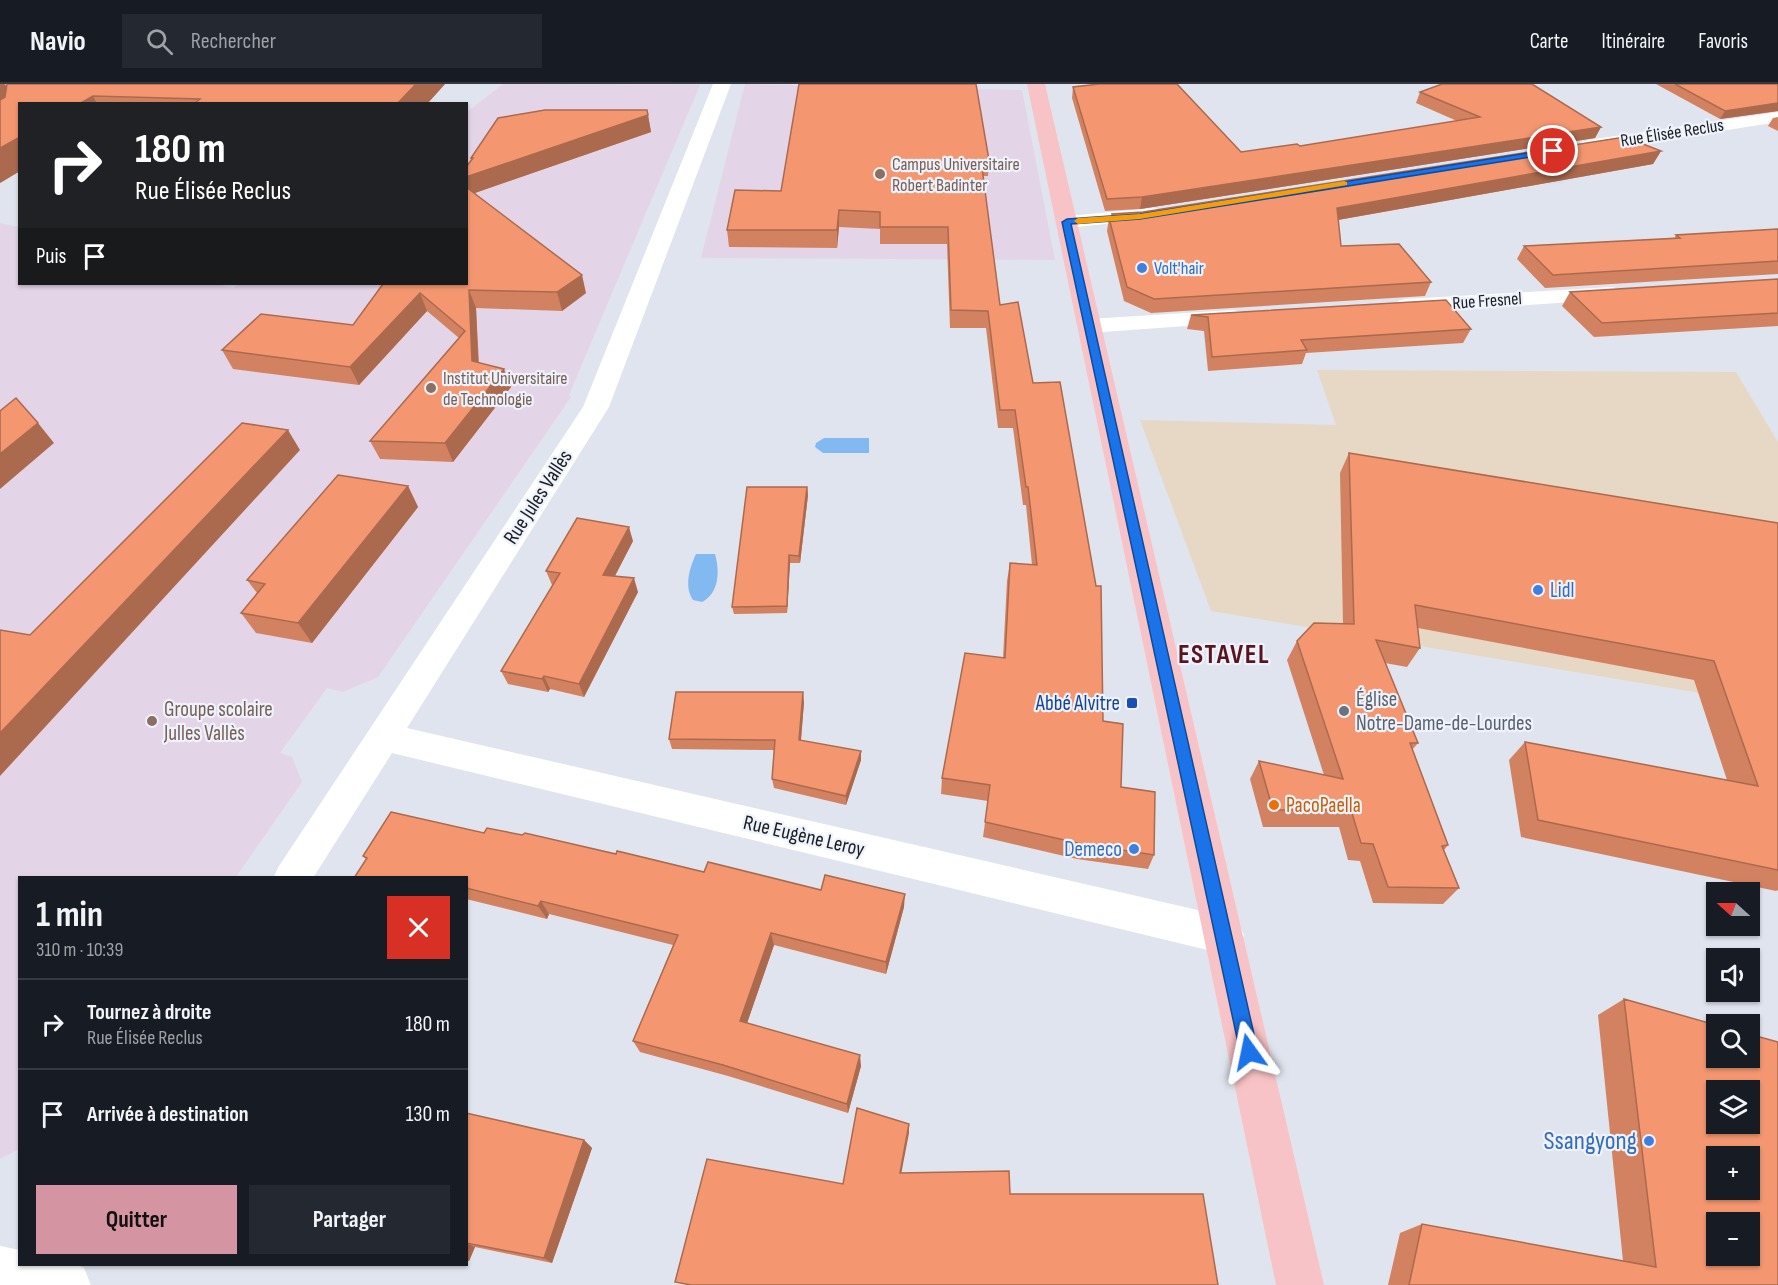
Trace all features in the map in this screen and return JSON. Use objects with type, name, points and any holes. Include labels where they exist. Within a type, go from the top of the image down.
[{"type":"main road","points":[[1036,84],[1300,1285]]},
{"type":"street","name":"Rue Jules Vallès","points":[[293,876],[596,407],[722,84]]},
{"type":"street","name":"Rue Élisée Reclus","points":[[1575,148],[1778,117]]},
{"type":"street","points":[[1067,222],[1140,217],[1173,211]]},
{"type":"street","name":"Rue Fresnel","points":[[1386,307],[1635,292]]},
{"type":"street","points":[[1089,326],[1255,315]]},
{"type":"street","name":"Rue Eugène Leroy","points":[[383,737],[1224,935]]},
{"type":"shaded area","points":[[503,84],[700,85],[569,395],[571,397],[378,677],[343,692],[327,688],[280,753],[292,757],[302,782],[237,876],[18,876],[18,1150],[0,1159],[0,223],[18,227],[18,285],[221,285],[233,288],[238,285],[468,285],[468,111]]},
{"type":"shaded area","name":"Campus Universitaire Robert Badinter","points":[[745,84],[1022,90],[1055,260],[701,258]]},
{"type":"shaded area","points":[[1317,370],[1736,372],[1778,442],[1778,706],[1211,611],[1140,420],[1336,425]]},
{"type":"water","points":[[824,438],[869,438],[869,453],[823,453],[815,447],[816,443]]},
{"type":"water","points":[[696,554],[715,554],[718,575],[715,588],[702,602],[693,600],[688,584]]},
{"type":"building","points":[[7,84],[416,84],[399,102],[196,102],[200,99],[93,96],[82,102],[18,102],[18,138],[0,148],[0,100],[5,97]]},
{"type":"building","points":[[799,84],[976,84],[989,160],[981,160],[1000,305],[1018,302],[1033,383],[1060,382],[1096,586],[1101,586],[1103,721],[1123,724],[1121,787],[1155,792],[1154,855],[1082,844],[985,822],[990,785],[942,778],[965,653],[1005,658],[1010,563],[1037,565],[1028,487],[1026,487],[1015,410],[1000,410],[988,311],[951,310],[948,227],[880,227],[880,212],[839,210],[837,230],[727,230],[735,190],[781,191]]},
{"type":"building","points":[[1099,84],[1177,84],[1241,152],[1297,144],[1300,146],[1480,117],[1420,92],[1442,84],[1532,84],[1601,127],[1142,197],[1107,199],[1073,87]]},
{"type":"building","points":[[1675,84],[1778,84],[1778,103],[1725,111]]},
{"type":"building","points":[[545,110],[647,110],[648,115],[468,176],[468,164],[473,158],[471,158],[498,118]]},
{"type":"building","points":[[1625,137],[1661,151],[1337,208],[1341,246],[1399,244],[1431,282],[1154,299],[1127,287],[1109,218],[1113,217],[1112,214],[1143,212]]},
{"type":"building","points":[[468,189],[582,275],[557,292],[469,290],[472,361],[504,369],[445,443],[370,441],[465,331],[420,293],[350,367],[222,350],[261,314],[353,325],[382,285],[468,285]]},
{"type":"building","points":[[1778,229],[1778,261],[1553,275],[1524,246],[1680,238],[1676,235]]},
{"type":"building","points":[[1778,279],[1778,313],[1602,323],[1570,292]]},
{"type":"building","points":[[1446,300],[1471,329],[1301,340],[1307,350],[1212,357],[1208,317],[1191,315]]},
{"type":"building","points":[[16,398],[38,423],[0,454],[0,411]]},
{"type":"building","points":[[242,423],[288,430],[0,733],[0,630],[30,635]]},
{"type":"building","points":[[1349,453],[1778,523],[1778,870],[1538,820],[1525,742],[1758,786],[1714,661],[1415,605],[1420,648],[1376,640],[1418,743],[1410,743],[1448,845],[1442,846],[1459,888],[1388,887],[1373,844],[1361,843],[1351,810],[1273,810],[1259,761],[1343,779],[1297,641],[1314,623],[1354,624]]},
{"type":"building","points":[[338,475],[408,486],[298,623],[241,613],[265,584],[247,580]]},
{"type":"building","points":[[747,487],[807,487],[799,556],[789,555],[787,606],[732,607]]},
{"type":"building","points":[[577,518],[629,527],[603,575],[634,578],[579,684],[544,676],[542,679],[501,671],[560,573],[546,571]]},
{"type":"building","points":[[676,692],[803,692],[799,740],[861,751],[846,796],[772,779],[775,740],[669,739]]},
{"type":"building","points":[[391,812],[484,833],[487,828],[522,835],[525,833],[616,854],[617,851],[704,872],[708,862],[821,890],[825,875],[905,894],[886,962],[771,933],[740,1021],[860,1055],[847,1104],[723,1065],[633,1041],[678,935],[541,901],[538,906],[468,888],[468,876],[355,876],[367,858],[363,856]]},
{"type":"building","points":[[1624,999],[1706,1022],[1706,1068],[1760,1068],[1760,1037],[1778,1042],[1778,1285],[1409,1285],[1422,1224],[1656,1267]]},
{"type":"building","points":[[857,1108],[909,1124],[900,1173],[1009,1171],[1010,1194],[1203,1194],[1218,1285],[691,1285],[675,1282],[707,1159],[843,1184]]},
{"type":"building","points":[[468,1113],[584,1140],[544,1258],[468,1243]]},
{"type":"slow traffic","points":[[1078,221],[1140,217],[1344,184]]},
{"type":"place","name":"Campus Universitaire Robert Badinter","points":[[880,174]]},
{"type":"place","name":"Volt'hair","points":[[1142,268]]},
{"type":"place","name":"Institut Universitaire de Technologie","points":[[431,388]]},
{"type":"place","name":"Lidl","points":[[1538,590]]},
{"type":"place","name":"Abbé Alvitre","points":[[1132,703]]},
{"type":"place","name":"Église Notre-Dame-de-Lourdes","points":[[1344,711]]},
{"type":"place","name":"Groupe scolaire Julles Vallès","points":[[152,721]]},
{"type":"place","name":"PacoPaella","points":[[1274,805]]},
{"type":"place","name":"Demeco","points":[[1134,849]]},
{"type":"place","name":"Ssangyong","points":[[1649,1141]]},
{"type":"district","name":"ESTAVEL","points":[[1224,655]]},
{"type":"route","points":[[1249,1052],[1067,222],[1140,217],[1553,151]]}]
